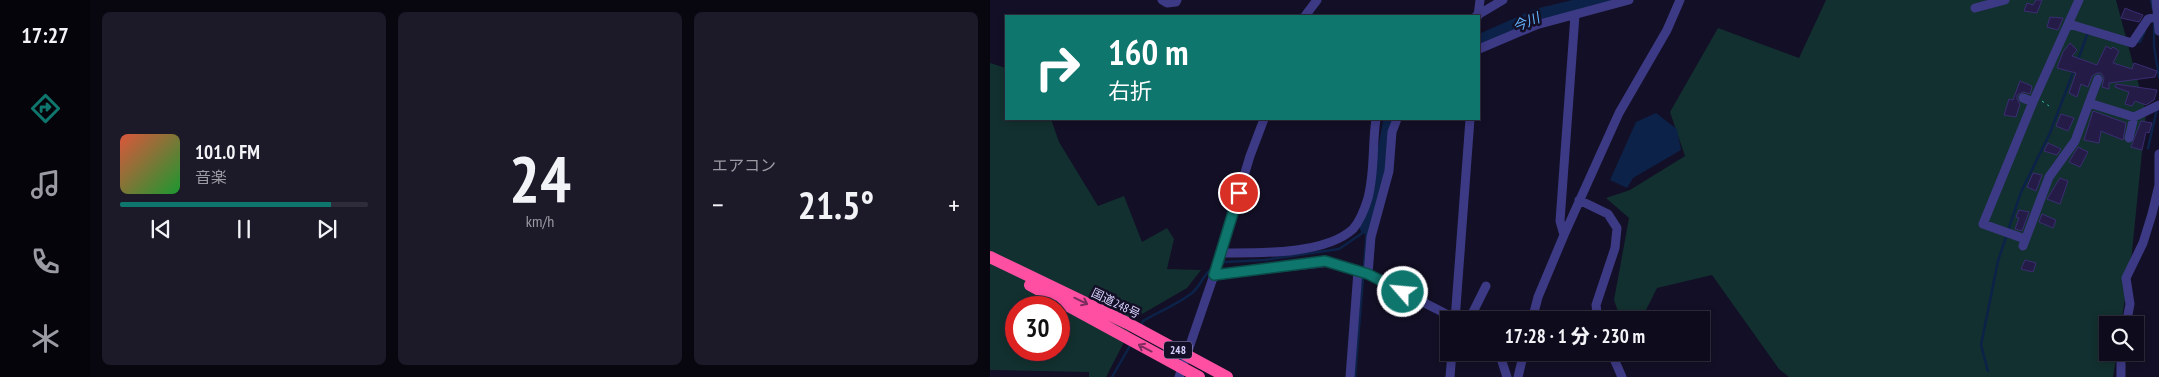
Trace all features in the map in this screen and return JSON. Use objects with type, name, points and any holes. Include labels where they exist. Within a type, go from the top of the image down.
[{"type":"highway","name":"国道248号","points":[[990,257],[1124,329],[1199,377]]},
{"type":"highway","name":"国道248号","points":[[990,263],[1124,329],[1229,377]]},
{"type":"street","points":[[1162,0],[1167,3],[1176,2],[1177,0]]},
{"type":"street","points":[[1306,15],[1317,0]]},
{"type":"street","points":[[1477,15],[1480,0]]},
{"type":"street","points":[[1479,15],[1503,0]]},
{"type":"street","points":[[1480,49],[1536,25],[1629,0]]},
{"type":"street","points":[[1534,311],[1538,297],[1564,235],[1619,113],[1668,30],[1680,0]]},
{"type":"street","points":[[1978,0],[1975,8],[2005,0]]},
{"type":"street","points":[[2079,0],[2033,102],[1983,224],[2012,234],[2024,242],[2049,177],[2075,141],[2098,79]]},
{"type":"street","points":[[2156,0],[2159,31]]},
{"type":"street","points":[[1564,235],[1560,221],[1575,14]]},
{"type":"street","points":[[2068,24],[2092,35],[2132,42],[2148,19],[2159,16]]},
{"type":"street","points":[[2023,98],[2033,102]]},
{"type":"street","points":[[2089,103],[2134,117],[2159,106]]},
{"type":"street","points":[[2129,138],[2134,117]]},
{"type":"street","points":[[1179,377],[1214,275],[1250,156],[1264,120]]},
{"type":"street","points":[[1219,257],[1325,245],[1339,239],[1354,228],[1363,213],[1368,197],[1375,148],[1376,120]]},
{"type":"street","points":[[1368,274],[1371,237],[1389,171],[1392,132],[1397,120]]},
{"type":"street","points":[[1457,311],[1470,120]]},
{"type":"street","points":[[2128,316],[2130,304],[2126,278],[2143,243],[2152,214],[2159,184],[2159,154]]},
{"type":"street","points":[[1579,200],[1608,214],[1616,228],[1615,248],[1596,305],[1597,311]]},
{"type":"street","points":[[1214,275],[1325,261],[1368,274],[1440,312]]},
{"type":"street","points":[[1350,377],[1358,271]]},
{"type":"street","points":[[1474,311],[1486,286]]},
{"type":"street","points":[[1450,377],[1451,361]]},
{"type":"street","points":[[1502,361],[1506,377]]},
{"type":"street","points":[[1518,377],[1522,361]]},
{"type":"street","points":[[1615,361],[1622,377]]},
{"type":"street","points":[[2121,361],[2121,377]]},
{"type":"green space","points":[[1826,0],[2116,0],[2146,112],[2132,252],[2122,316],[2099,316],[2099,361],[2116,361],[2113,377],[1789,377],[1779,369],[1712,275],[1657,288],[1646,311],[1618,311],[1614,300],[1629,218],[1606,198],[1630,190],[1685,156],[1670,112],[1718,28],[1799,58]]},
{"type":"green space","points":[[990,63],[1005,68],[1005,120],[1051,120],[1059,142],[1098,206],[1124,196],[1142,242],[1167,228],[1174,239],[1167,269],[1201,270],[1187,288],[1137,317],[1106,377],[1089,377],[1089,372],[990,370]]},
{"type":"water","points":[[1656,113],[1677,129],[1681,150],[1633,178],[1627,188],[1610,180],[1636,122]]},
{"type":"building","points":[[2036,0],[2042,0],[2037,13],[2024,11],[2027,3],[2033,5]]},
{"type":"building","points":[[2125,8],[2143,15],[2139,22],[2121,18]]},
{"type":"building","points":[[2050,17],[2063,18],[2058,30],[2047,27]]},
{"type":"building","points":[[2070,43],[2077,50],[2072,56],[2097,65],[2106,46],[2111,49],[2113,47],[2119,51],[2113,63],[2132,69],[2134,63],[2157,71],[2155,77],[2109,83],[2109,89],[2102,87],[2104,78],[2101,73],[2097,73],[2092,76],[2088,87],[2081,84],[2077,97],[2069,93],[2076,73],[2057,68],[2063,52]]},
{"type":"building","points":[[2020,81],[2032,86],[2030,94],[2023,92],[2017,95],[2020,104],[2016,117],[2004,115],[2009,99],[2013,100]]},
{"type":"building","points":[[2116,84],[2157,90],[2154,100],[2146,105],[2135,101],[2132,106],[2125,104],[2129,92],[2115,87]]},
{"type":"building","points":[[2093,111],[2126,123],[2123,140],[2101,131],[2099,143],[2084,140]]},
{"type":"building","points":[[2061,114],[2074,118],[2068,131],[2056,126]]},
{"type":"building","points":[[2141,121],[2152,123],[2149,133],[2146,132],[2142,150],[2131,147]]},
{"type":"building","points":[[2048,143],[2061,149],[2057,155],[2044,151]]},
{"type":"building","points":[[2078,147],[2088,152],[2080,167],[2069,162]]},
{"type":"building","points":[[2033,173],[2042,175],[2036,191],[2027,187]]},
{"type":"building","points":[[2060,178],[2068,181],[2060,204],[2047,199]]},
{"type":"building","points":[[2019,210],[2029,212],[2022,231],[2015,229],[2019,218],[2016,217]]},
{"type":"building","points":[[2042,214],[2056,220],[2053,228],[2039,222]]},
{"type":"building","points":[[2025,260],[2036,263],[2033,272],[2021,269]]},
{"type":"waterway","name":"今川","points":[[1480,42],[1538,16],[1604,0]]},
{"type":"waterway","points":[[2151,0],[2153,9]]},
{"type":"waterway","points":[[2154,24],[2154,46],[2159,77]]},
{"type":"waterway","points":[[2135,41],[2140,42],[2145,31]]},
{"type":"waterway","points":[[2078,60],[2088,32]]},
{"type":"waterway","points":[[1988,371],[1981,345],[1998,261],[2021,192],[2050,133],[2074,70]]},
{"type":"waterway","points":[[2148,148],[2157,109]]},
{"type":"waterway","name":"今川","points":[[1367,227],[1375,206],[1391,120]]},
{"type":"waterway","points":[[1220,265],[1225,262],[1265,260],[1339,249],[1361,234],[1367,227]]},
{"type":"waterway","points":[[1355,377],[1367,229]]},
{"type":"waterway","points":[[1141,326],[1143,321],[1192,293],[1214,267]]},
{"type":"waterway","points":[[1112,377],[1131,344]]},
{"type":"route","points":[[1239,193],[1214,275],[1325,261],[1368,274],[1403,292]]}]
